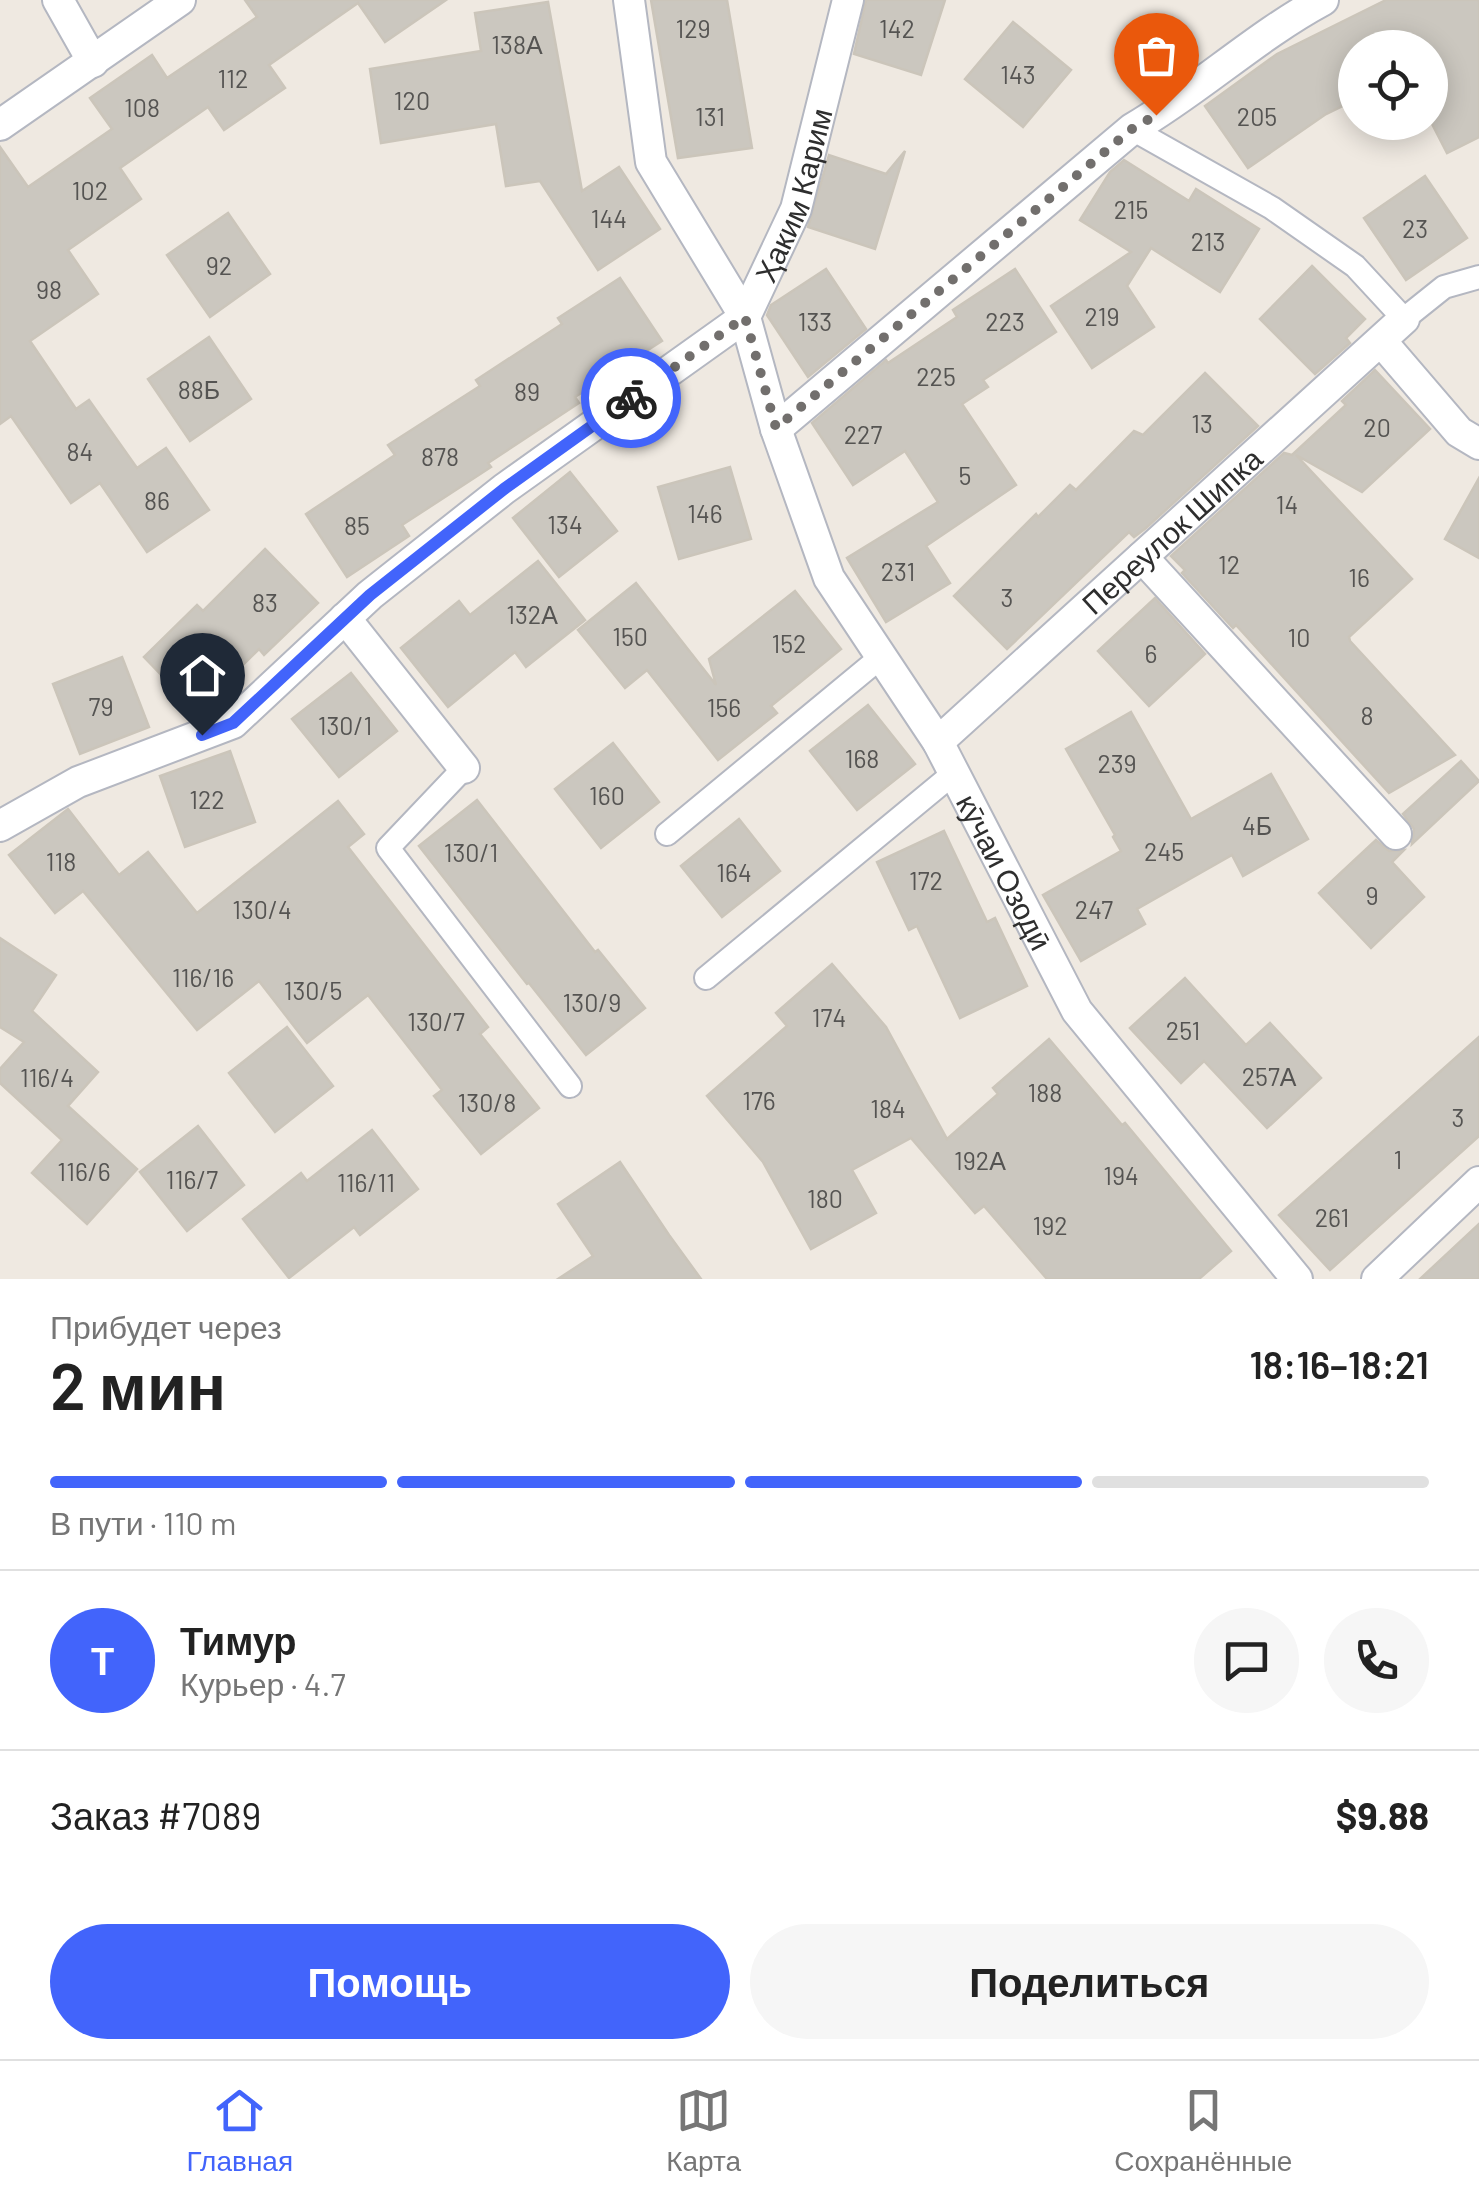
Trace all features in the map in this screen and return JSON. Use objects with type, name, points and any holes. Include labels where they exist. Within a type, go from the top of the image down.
[{"type":"street","points":[[58,0],[93,62]]},
{"type":"street","points":[[0,126],[180,0]]},
{"type":"street","name":"кӯчаи Озодӣ","points":[[629,0],[651,162],[745,317],[776,428],[829,578],[938,742],[1078,1011],[1297,1279]]},
{"type":"street","name":"Ҳаким Карим","points":[[0,826],[78,782],[233,723],[370,595],[504,489],[745,317],[796,209],[848,0]]},
{"type":"street","points":[[776,428],[1132,129],[1180,100],[1295,15],[1323,0]]},
{"type":"street","points":[[1132,129],[1272,208],[1328,246],[1355,266],[1404,319],[1444,287],[1479,277]]},
{"type":"street","name":"Переулок Шипка","points":[[938,742],[1404,319]]},
{"type":"street","points":[[1380,341],[1459,432],[1479,444]]},
{"type":"street","points":[[1142,557],[1396,834]]},
{"type":"street","points":[[345,618],[464,768],[388,848],[570,1086]]},
{"type":"street","points":[[667,834],[881,657]]},
{"type":"street","points":[[706,978],[954,772]]},
{"type":"street","points":[[1376,1279],[1479,1182]]},
{"type":"building","points":[[245,0],[446,0],[385,42],[358,3],[269,65],[285,88],[224,130],[208,107],[120,168],[141,199],[68,250],[98,294],[30,341],[76,409],[89,400],[137,468],[166,448],[209,510],[147,552],[100,483],[71,503],[11,416],[0,424],[0,147],[28,187],[112,129],[90,98],[152,55],[167,78],[257,17]]},
{"type":"building","points":[[651,0],[727,0],[752,148],[678,158]]},
{"type":"building","points":[[866,0],[945,0],[921,75],[854,54]]},
{"type":"building","points":[[1386,0],[1479,0],[1479,137],[1447,153],[1440,140],[1448,140],[1448,30],[1338,30],[1338,108],[1248,168],[1205,106],[1277,54]]},
{"type":"building","points":[[548,2],[582,191],[619,167],[660,229],[598,270],[540,181],[506,186],[496,124],[381,143],[370,69],[481,51],[475,13]]},
{"type":"building","points":[[1013,22],[1071,70],[1023,127],[965,79]]},
{"type":"building","points":[[905,151],[875,249],[808,227],[829,155],[886,174]]},
{"type":"building","points":[[1124,160],[1189,201],[1196,189],[1259,229],[1220,292],[1151,248],[1127,286],[1154,327],[1092,368],[1051,306],[1131,252],[1080,220],[1110,172]]},
{"type":"building","points":[[1425,176],[1467,238],[1406,280],[1364,218]]},
{"type":"building","points":[[228,213],[270,274],[210,317],[167,255]]},
{"type":"building","points":[[1312,266],[1365,319],[1346,338],[1350,343],[1315,374],[1260,319]]},
{"type":"building","points":[[826,269],[866,329],[808,377],[767,315],[771,305]]},
{"type":"building","points":[[1015,269],[1056,332],[983,380],[988,387],[962,404],[1016,485],[926,546],[950,583],[886,622],[847,558],[938,502],[905,451],[853,485],[812,423],[886,360],[888,363],[957,317],[953,310]]},
{"type":"building","points":[[620,278],[662,341],[575,397],[579,403],[402,525],[409,536],[347,577],[306,514],[395,455],[388,445],[480,386],[476,380],[562,324],[558,318]]},
{"type":"building","points":[[209,337],[251,399],[190,441],[148,379]]},
{"type":"building","points":[[1375,370],[1430,429],[1362,492],[1296,455],[1412,579],[1349,637],[1455,755],[1389,793],[1236,625],[1233,628],[1182,573],[1185,570],[1171,556],[1284,453],[1292,455],[1346,405],[1342,401]]},
{"type":"building","points":[[1205,373],[1258,426],[1146,528],[1134,537],[1129,532],[1007,649],[954,596],[1036,514],[1038,517],[1070,485],[1076,490],[1134,431],[1143,435]]},
{"type":"building","points":[[730,467],[751,539],[679,559],[658,487]]},
{"type":"building","points":[[570,472],[617,531],[559,577],[513,518]]},
{"type":"building","points":[[1479,478],[1479,558],[1445,539]]},
{"type":"building","points":[[265,549],[318,603],[264,655],[259,649],[196,711],[144,657],[197,605],[203,611]]},
{"type":"building","points":[[538,561],[585,620],[526,667],[515,652],[448,707],[401,648],[459,601],[470,615]]},
{"type":"building","points":[[636,583],[716,685],[709,659],[795,591],[841,649],[771,706],[777,713],[718,760],[647,670],[625,688],[578,630]]},
{"type":"building","points":[[1155,598],[1205,654],[1149,706],[1098,651]]},
{"type":"building","points":[[122,657],[149,727],[80,754],[53,684]]},
{"type":"building","points":[[351,673],[397,731],[339,777],[292,719]]},
{"type":"building","points":[[868,705],[915,764],[857,810],[810,751]]},
{"type":"building","points":[[1131,712],[1191,819],[1271,774],[1308,839],[1243,876],[1232,855],[1137,909],[1145,924],[1081,961],[1043,895],[1121,851],[1066,749]]},
{"type":"building","points":[[613,743],[659,802],[601,848],[555,789]]},
{"type":"building","points":[[230,751],[255,822],[185,847],[160,776]]},
{"type":"building","points":[[1461,761],[1479,781],[1412,844],[1414,829],[1403,814]]},
{"type":"building","points":[[477,800],[595,952],[598,950],[645,1008],[586,1055],[419,846]]},
{"type":"building","points":[[338,801],[364,834],[348,847],[488,1027],[480,1034],[539,1108],[481,1154],[434,1096],[442,1090],[368,995],[307,1043],[259,981],[197,1030],[83,891],[55,913],[9,855],[68,809],[119,875],[148,852],[197,913]]},
{"type":"building","points":[[739,819],[780,871],[722,917],[681,866]]},
{"type":"building","points":[[944,831],[987,922],[995,918],[1027,986],[960,1018],[917,926],[909,930],[877,862]]},
{"type":"building","points":[[1376,840],[1389,851],[1404,850],[1392,862],[1424,897],[1371,948],[1319,893]]},
{"type":"building","points":[[0,938],[56,975],[32,1011],[98,1072],[68,1106],[137,1169],[87,1224],[32,1173],[62,1140],[0,1083],[0,1069],[24,1042],[0,1027]]},
{"type":"building","points":[[832,964],[886,1027],[947,1139],[998,1094],[993,1088],[1049,1039],[1231,1251],[1199,1279],[1047,1279],[984,1206],[975,1213],[911,1138],[852,1170],[876,1213],[811,1249],[763,1162],[707,1096],[787,1026],[776,1013]]},
{"type":"building","points":[[1185,978],[1246,1045],[1270,1023],[1321,1078],[1267,1128],[1204,1061],[1181,1083],[1130,1028]]},
{"type":"building","points":[[287,1027],[333,1086],[275,1132],[229,1073]]},
{"type":"building","points":[[1479,1037],[1479,1136],[1330,1270],[1279,1215]]},
{"type":"building","points":[[198,1126],[244,1185],[187,1231],[140,1172]]},
{"type":"building","points":[[372,1130],[418,1189],[360,1235],[354,1227],[289,1278],[243,1219],[301,1173],[307,1181]]},
{"type":"building","points":[[620,1162],[701,1279],[558,1279],[593,1256],[558,1204]]},
{"type":"building","points":[[1479,1224],[1479,1279],[1420,1279]]},
{"type":"way so far","points":[[631,398],[745,317],[776,428],[1132,129],[1156,115]]},
{"type":"route","points":[[202,735],[233,723],[370,595],[504,489],[631,398]]}]
